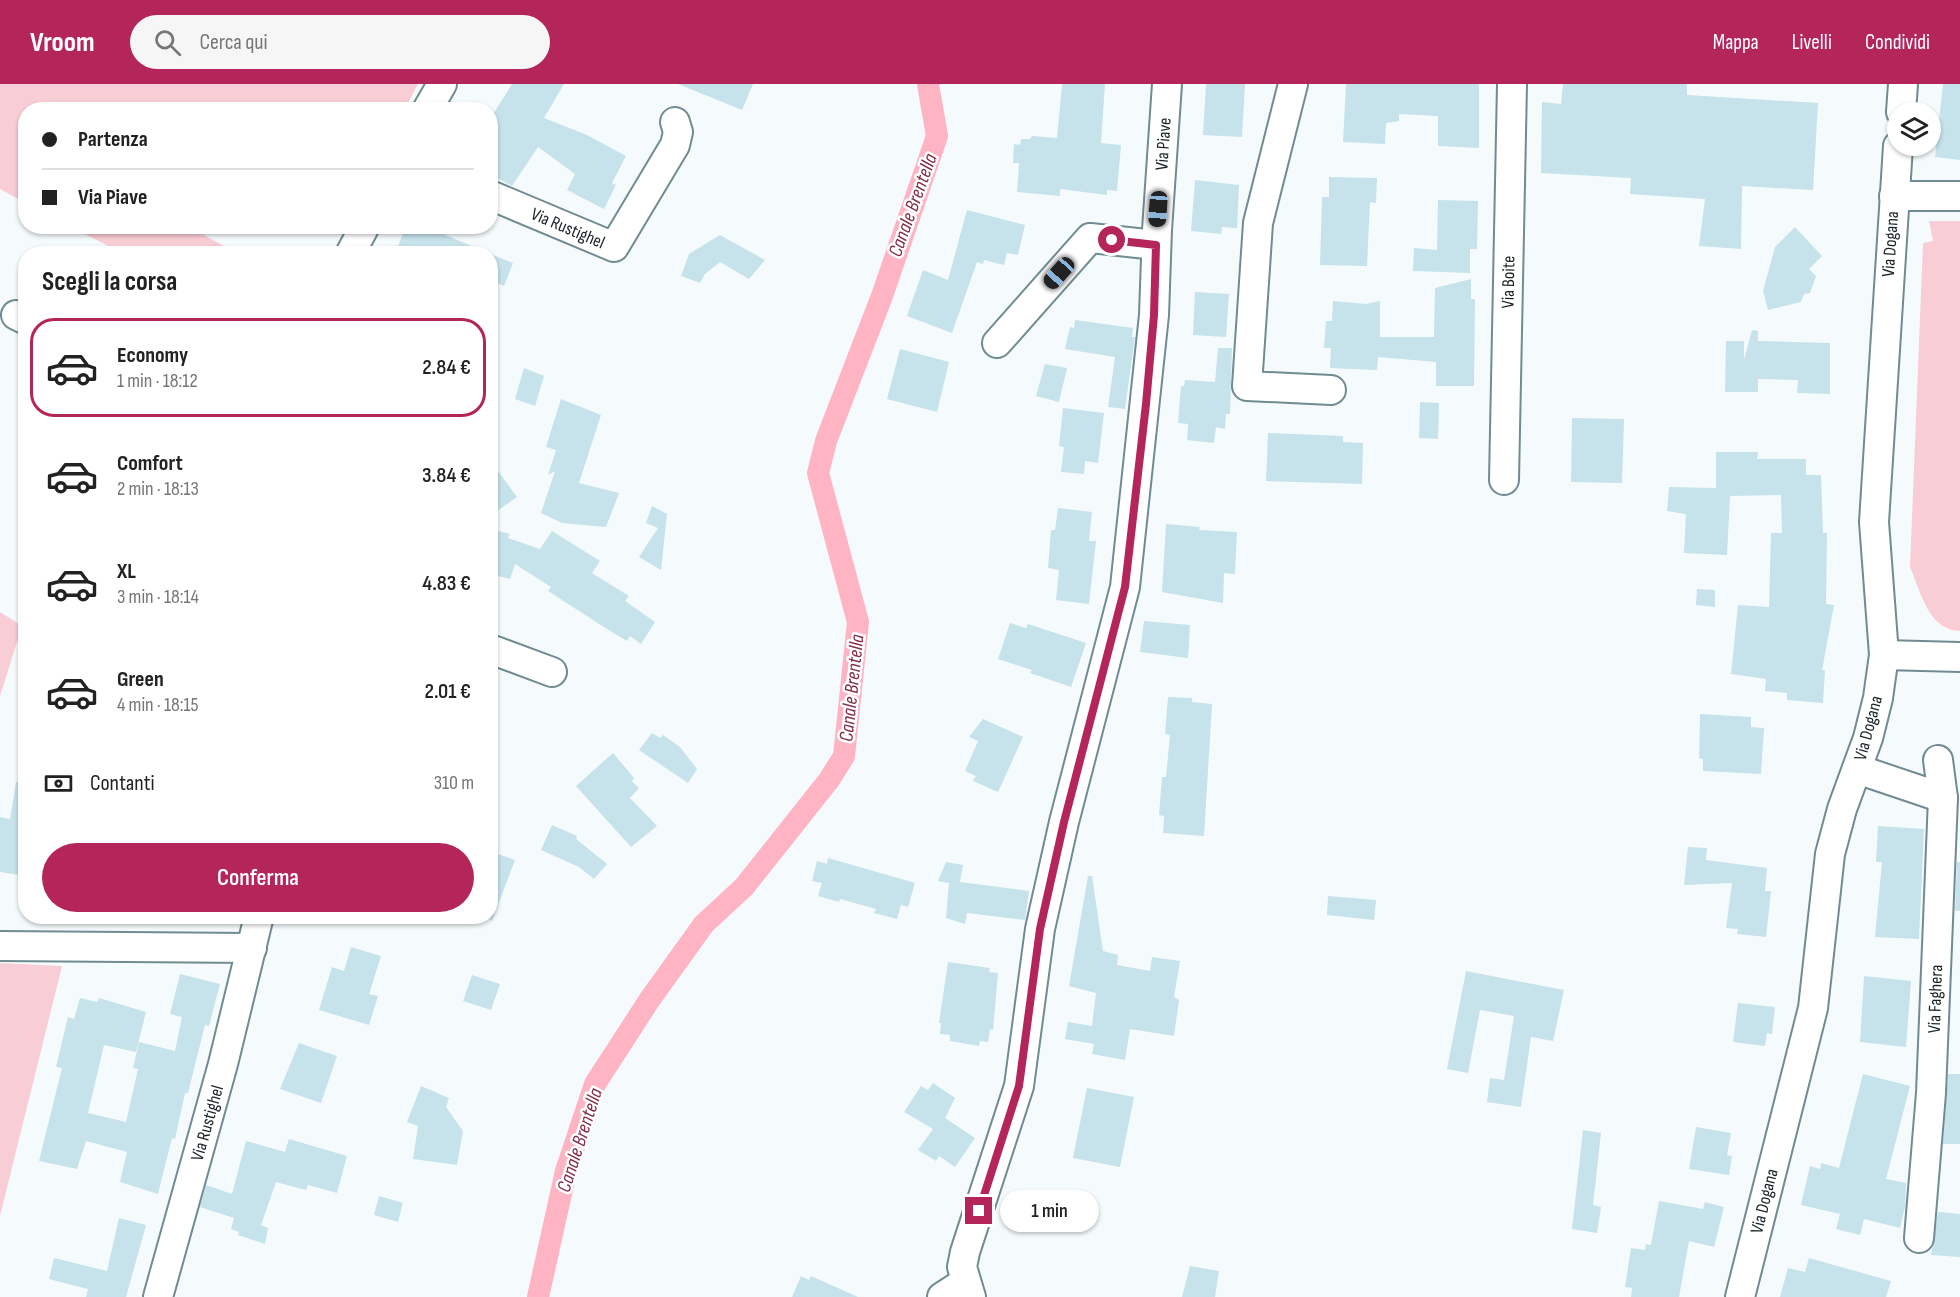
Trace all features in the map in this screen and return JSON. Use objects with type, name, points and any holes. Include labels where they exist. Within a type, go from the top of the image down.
[{"type":"street","points":[[432,102],[442,84]]},
{"type":"street","name":"Via Piave","points":[[959,1292],[965,1252],[1019,1086],[1042,919],[1064,822],[1125,587],[1154,315],[1156,245],[1167,84]]},
{"type":"street","points":[[1293,84],[1258,223],[1247,386],[1330,390]]},
{"type":"street","name":"Via Boite","points":[[1504,480],[1512,84]]},
{"type":"street","points":[[1902,102],[1903,84]]},
{"type":"street","name":"Via Rustighel","points":[[498,198],[614,247],[620,241],[675,145],[678,132],[675,122]]},
{"type":"street","name":"Via Dogana","points":[[1740,1297],[1813,1008],[1830,854],[1878,698],[1884,655],[1874,522],[1897,156]]},
{"type":"street","points":[[1894,196],[1960,196]]},
{"type":"street","points":[[997,343],[1090,238],[1156,245]]},
{"type":"street","points":[[498,652],[552,672]]},
{"type":"street","points":[[1884,655],[1960,657]]},
{"type":"street","name":"Via Faghera","points":[[1918,1238],[1931,1093],[1943,798],[1938,760]]},
{"type":"street","points":[[1857,769],[1943,798]]},
{"type":"street","name":"Via Rustighel","points":[[158,1297],[257,924]]},
{"type":"street","points":[[0,946],[252,948]]},
{"type":"shaded area","points":[[0,84],[418,84],[409,102],[18,102],[18,199],[0,189]]},
{"type":"shaded area","points":[[1929,221],[1960,221],[1960,631],[1949,629],[1933,617],[1922,598],[1910,567],[1923,243],[1933,241]]},
{"type":"shaded area","points":[[85,234],[202,234],[224,246],[108,246]]},
{"type":"shaded area","points":[[0,612],[18,623],[18,639],[0,696]]},
{"type":"shaded area","points":[[0,963],[62,966],[0,1216]]},
{"type":"building","points":[[512,84],[564,84],[544,118],[587,135],[626,156],[612,183],[616,185],[604,209],[567,190],[575,174],[538,147],[512,186],[498,178],[498,106]]},
{"type":"building","points":[[678,84],[753,84],[742,110]]},
{"type":"building","points":[[1062,84],[1105,84],[1101,143],[1121,145],[1117,191],[1107,190],[1107,195],[1060,189],[1060,196],[1017,192],[1019,163],[1013,163],[1014,144],[1020,145],[1021,139],[1030,139],[1032,136],[1057,138]]},
{"type":"building","points":[[1206,84],[1245,84],[1242,137],[1203,135]]},
{"type":"building","points":[[1346,84],[1479,84],[1479,148],[1438,146],[1438,116],[1399,114],[1399,121],[1386,123],[1385,144],[1343,142]]},
{"type":"building","points":[[1563,84],[1687,84],[1687,95],[1818,103],[1813,190],[1742,186],[1741,249],[1699,246],[1705,199],[1630,194],[1631,178],[1541,173],[1542,102],[1561,104]]},
{"type":"building","points":[[1943,84],[1960,84],[1960,160],[1935,157],[1941,156]]},
{"type":"building","points":[[1329,177],[1377,178],[1376,203],[1370,202],[1367,266],[1320,265],[1322,197],[1329,197]]},
{"type":"building","points":[[1195,180],[1239,185],[1237,228],[1222,227],[1221,234],[1191,231]]},
{"type":"building","points":[[1438,200],[1478,201],[1477,249],[1470,249],[1470,273],[1413,271],[1414,248],[1437,250]]},
{"type":"building","points":[[967,210],[1025,225],[1018,255],[1007,253],[1004,265],[984,260],[983,264],[977,262],[952,333],[907,316],[923,270],[948,280]]},
{"type":"building","points":[[1795,227],[1822,256],[1809,269],[1816,276],[1810,293],[1804,294],[1801,302],[1768,310],[1763,291],[1775,247]]},
{"type":"building","points":[[403,234],[443,234],[471,246],[398,246]]},
{"type":"building","points":[[720,235],[765,260],[749,279],[720,262],[705,274],[700,283],[681,276],[689,254]]},
{"type":"building","points":[[498,257],[513,263],[504,286],[498,283]]},
{"type":"building","points":[[1471,279],[1471,299],[1475,299],[1474,386],[1436,386],[1436,362],[1378,357],[1377,370],[1330,368],[1331,348],[1324,348],[1326,321],[1332,321],[1333,301],[1366,304],[1380,301],[1380,337],[1434,337],[1435,288]]},
{"type":"building","points":[[1195,292],[1229,294],[1226,337],[1193,335]]},
{"type":"building","points":[[1075,320],[1133,328],[1132,337],[1135,337],[1125,409],[1108,407],[1115,357],[1065,349],[1070,327],[1074,328]]},
{"type":"building","points":[[1752,330],[1758,331],[1758,341],[1830,343],[1830,394],[1797,393],[1798,380],[1758,379],[1758,392],[1725,392],[1726,341],[1744,341],[1744,360]]},
{"type":"building","points":[[1218,348],[1232,348],[1230,414],[1226,414],[1225,429],[1216,427],[1214,443],[1187,440],[1188,424],[1178,423],[1181,386],[1184,386],[1185,380],[1215,382]]},
{"type":"building","points":[[900,349],[949,362],[937,412],[887,399]]},
{"type":"building","points":[[1045,364],[1067,368],[1059,402],[1036,396]]},
{"type":"building","points":[[524,368],[544,376],[535,406],[515,399]]},
{"type":"building","points":[[561,399],[601,415],[579,483],[619,493],[606,527],[562,523],[541,513],[555,471],[548,475],[556,450],[546,447]]},
{"type":"building","points":[[1420,402],[1439,403],[1438,439],[1419,438]]},
{"type":"building","points":[[1063,408],[1104,413],[1098,463],[1085,461],[1084,474],[1061,472],[1064,447],[1059,446]]},
{"type":"building","points":[[1572,418],[1624,419],[1622,483],[1571,482]]},
{"type":"building","points":[[1268,433],[1343,436],[1343,442],[1363,443],[1362,484],[1266,481]]},
{"type":"building","points":[[1716,452],[1758,452],[1757,459],[1806,459],[1806,475],[1821,475],[1823,533],[1827,533],[1826,604],[1834,605],[1822,670],[1825,670],[1823,703],[1787,700],[1787,693],[1765,691],[1766,679],[1731,674],[1738,605],[1769,607],[1771,533],[1782,533],[1781,495],[1730,496],[1727,555],[1684,553],[1686,514],[1667,511],[1669,487],[1716,488]]},
{"type":"building","points":[[498,471],[517,497],[498,510]]},
{"type":"building","points":[[652,506],[667,514],[661,570],[639,557],[658,528],[646,523]]},
{"type":"building","points":[[1058,508],[1092,512],[1089,541],[1096,541],[1089,604],[1056,600],[1059,570],[1048,568],[1051,530],[1055,530]]},
{"type":"building","points":[[1166,524],[1200,527],[1199,530],[1237,532],[1235,574],[1224,573],[1223,603],[1162,592]]},
{"type":"building","points":[[498,531],[510,534],[508,538],[540,549],[552,531],[600,561],[592,573],[629,596],[625,601],[655,622],[641,644],[630,636],[627,641],[548,591],[551,587],[515,564],[510,579],[498,576]]},
{"type":"building","points":[[1697,589],[1715,590],[1715,607],[1696,605]]},
{"type":"building","points":[[1144,621],[1190,625],[1188,658],[1140,652]]},
{"type":"building","points":[[1010,623],[1026,628],[1028,624],[1086,643],[1071,687],[1030,673],[1032,670],[998,659]]},
{"type":"building","points":[[1168,697],[1192,698],[1192,702],[1212,704],[1204,836],[1163,833],[1164,816],[1159,815],[1162,777],[1166,777],[1170,735],[1165,734]]},
{"type":"building","points":[[1700,714],[1751,717],[1751,727],[1764,728],[1761,774],[1703,771],[1703,759],[1699,758]]},
{"type":"building","points":[[983,719],[1023,737],[998,792],[973,781],[976,776],[965,771],[978,741],[969,737]]},
{"type":"building","points":[[652,733],[660,738],[663,735],[680,747],[697,769],[688,783],[639,750]]},
{"type":"building","points":[[613,753],[634,778],[632,781],[639,788],[630,798],[657,826],[631,847],[576,786]]},
{"type":"building","points":[[16,782],[18,782],[18,875],[0,872],[0,817],[10,819]]},
{"type":"building","points":[[552,825],[577,836],[576,839],[607,864],[594,879],[579,867],[541,850]]},
{"type":"building","points":[[1878,826],[1924,829],[1919,939],[1875,937],[1882,862],[1876,862]]},
{"type":"building","points":[[1688,847],[1707,848],[1706,860],[1767,868],[1765,891],[1771,891],[1766,937],[1737,934],[1738,929],[1726,928],[1732,883],[1684,885]]},
{"type":"building","points":[[498,854],[515,860],[498,905]]},
{"type":"building","points":[[828,858],[915,883],[908,907],[901,905],[897,919],[874,913],[876,909],[840,899],[839,902],[818,896],[822,883],[812,881],[817,861],[827,864]]},
{"type":"building","points":[[946,862],[963,865],[960,882],[1029,891],[1025,920],[967,913],[965,924],[946,918],[949,883],[938,881]]},
{"type":"building","points":[[1957,862],[1960,862],[1960,911],[1955,911]]},
{"type":"building","points":[[1088,876],[1092,876],[1103,951],[1118,955],[1117,965],[1150,971],[1152,957],[1180,961],[1174,997],[1179,1000],[1174,1036],[1130,1029],[1125,1060],[1092,1054],[1094,1044],[1065,1039],[1068,1022],[1092,1026],[1096,993],[1069,986]]},
{"type":"building","points":[[1328,896],[1376,900],[1374,920],[1327,915]]},
{"type":"building","points":[[351,947],[381,956],[369,994],[378,996],[369,1025],[319,1010],[332,967],[344,971]]},
{"type":"building","points":[[948,962],[990,968],[989,972],[998,973],[993,1030],[990,1029],[988,1042],[980,1041],[979,1046],[950,1041],[950,1035],[940,1034],[941,1023],[939,1023]]},
{"type":"building","points":[[1466,971],[1564,990],[1553,1041],[1531,1037],[1521,1107],[1487,1102],[1490,1078],[1504,1080],[1514,1016],[1480,1010],[1468,1073],[1447,1069]]},
{"type":"building","points":[[180,974],[220,984],[209,1026],[205,1025],[188,1093],[185,1093],[175,1139],[172,1138],[158,1194],[120,1182],[127,1152],[86,1141],[77,1169],[39,1161],[62,1068],[56,1067],[68,1017],[74,1019],[80,998],[97,1002],[99,998],[146,1012],[136,1052],[104,1045],[88,1113],[126,1122],[138,1069],[133,1068],[139,1042],[175,1051],[182,1017],[170,1014]]},
{"type":"building","points":[[472,975],[500,984],[491,1010],[463,1001]]},
{"type":"building","points":[[1864,976],[1911,981],[1906,1047],[1860,1042]]},
{"type":"building","points":[[1738,1003],[1775,1007],[1772,1034],[1767,1033],[1765,1046],[1733,1042]]},
{"type":"building","points":[[299,1043],[337,1056],[321,1103],[280,1089]]},
{"type":"building","points":[[1863,1074],[1910,1086],[1886,1179],[1906,1183],[1905,1207],[1900,1228],[1864,1219],[1860,1235],[1836,1229],[1840,1214],[1801,1205],[1810,1166],[1820,1169],[1821,1163],[1839,1168]]},
{"type":"building","points":[[1948,1074],[1960,1074],[1960,1144],[1943,1144]]},
{"type":"building","points":[[933,1083],[955,1098],[945,1118],[975,1138],[955,1167],[939,1156],[936,1161],[918,1150],[933,1129],[904,1112],[921,1086],[928,1090]]},
{"type":"building","points":[[421,1086],[449,1098],[446,1107],[463,1131],[457,1165],[413,1159],[418,1126],[407,1122]]},
{"type":"building","points":[[1087,1088],[1134,1097],[1120,1167],[1073,1158]]},
{"type":"building","points":[[1696,1127],[1731,1133],[1727,1155],[1732,1156],[1729,1175],[1689,1169]]},
{"type":"building","points":[[1583,1130],[1601,1133],[1593,1205],[1601,1207],[1597,1233],[1572,1229]]},
{"type":"building","points":[[289,1139],[347,1156],[337,1193],[308,1185],[306,1190],[276,1182],[261,1225],[268,1228],[265,1244],[238,1235],[239,1232],[231,1229],[234,1218],[200,1207],[206,1185],[232,1194],[246,1141],[285,1152]]},
{"type":"building","points":[[379,1196],[403,1203],[398,1222],[374,1215]]},
{"type":"building","points":[[1659,1201],[1703,1209],[1705,1202],[1724,1207],[1714,1247],[1689,1241],[1679,1297],[1631,1297],[1632,1288],[1625,1287],[1631,1248],[1645,1250],[1646,1244],[1651,1245]]},
{"type":"building","points":[[1938,1212],[1960,1214],[1960,1257],[1931,1255]]},
{"type":"building","points":[[119,1218],[146,1225],[126,1297],[86,1297],[88,1289],[49,1279],[54,1258],[107,1271]]},
{"type":"building","points":[[1809,1258],[1891,1281],[1886,1297],[1780,1297],[1788,1268],[1805,1272]]},
{"type":"building","points":[[1190,1266],[1219,1271],[1215,1297],[1182,1297]]},
{"type":"building","points":[[801,1276],[809,1280],[811,1276],[858,1297],[792,1297]]},
{"type":"waterway","name":"Canale Brentella","points":[[538,1297],[566,1171],[595,1084],[650,999],[704,924],[744,887],[829,780],[844,756],[858,622],[818,473],[826,441],[882,296],[937,136],[928,84]]},
{"type":"route","points":[[979,1211],[1019,1086],[1040,929],[1064,822],[1125,587],[1146,404],[1154,315],[1156,245],[1112,240]]}]
